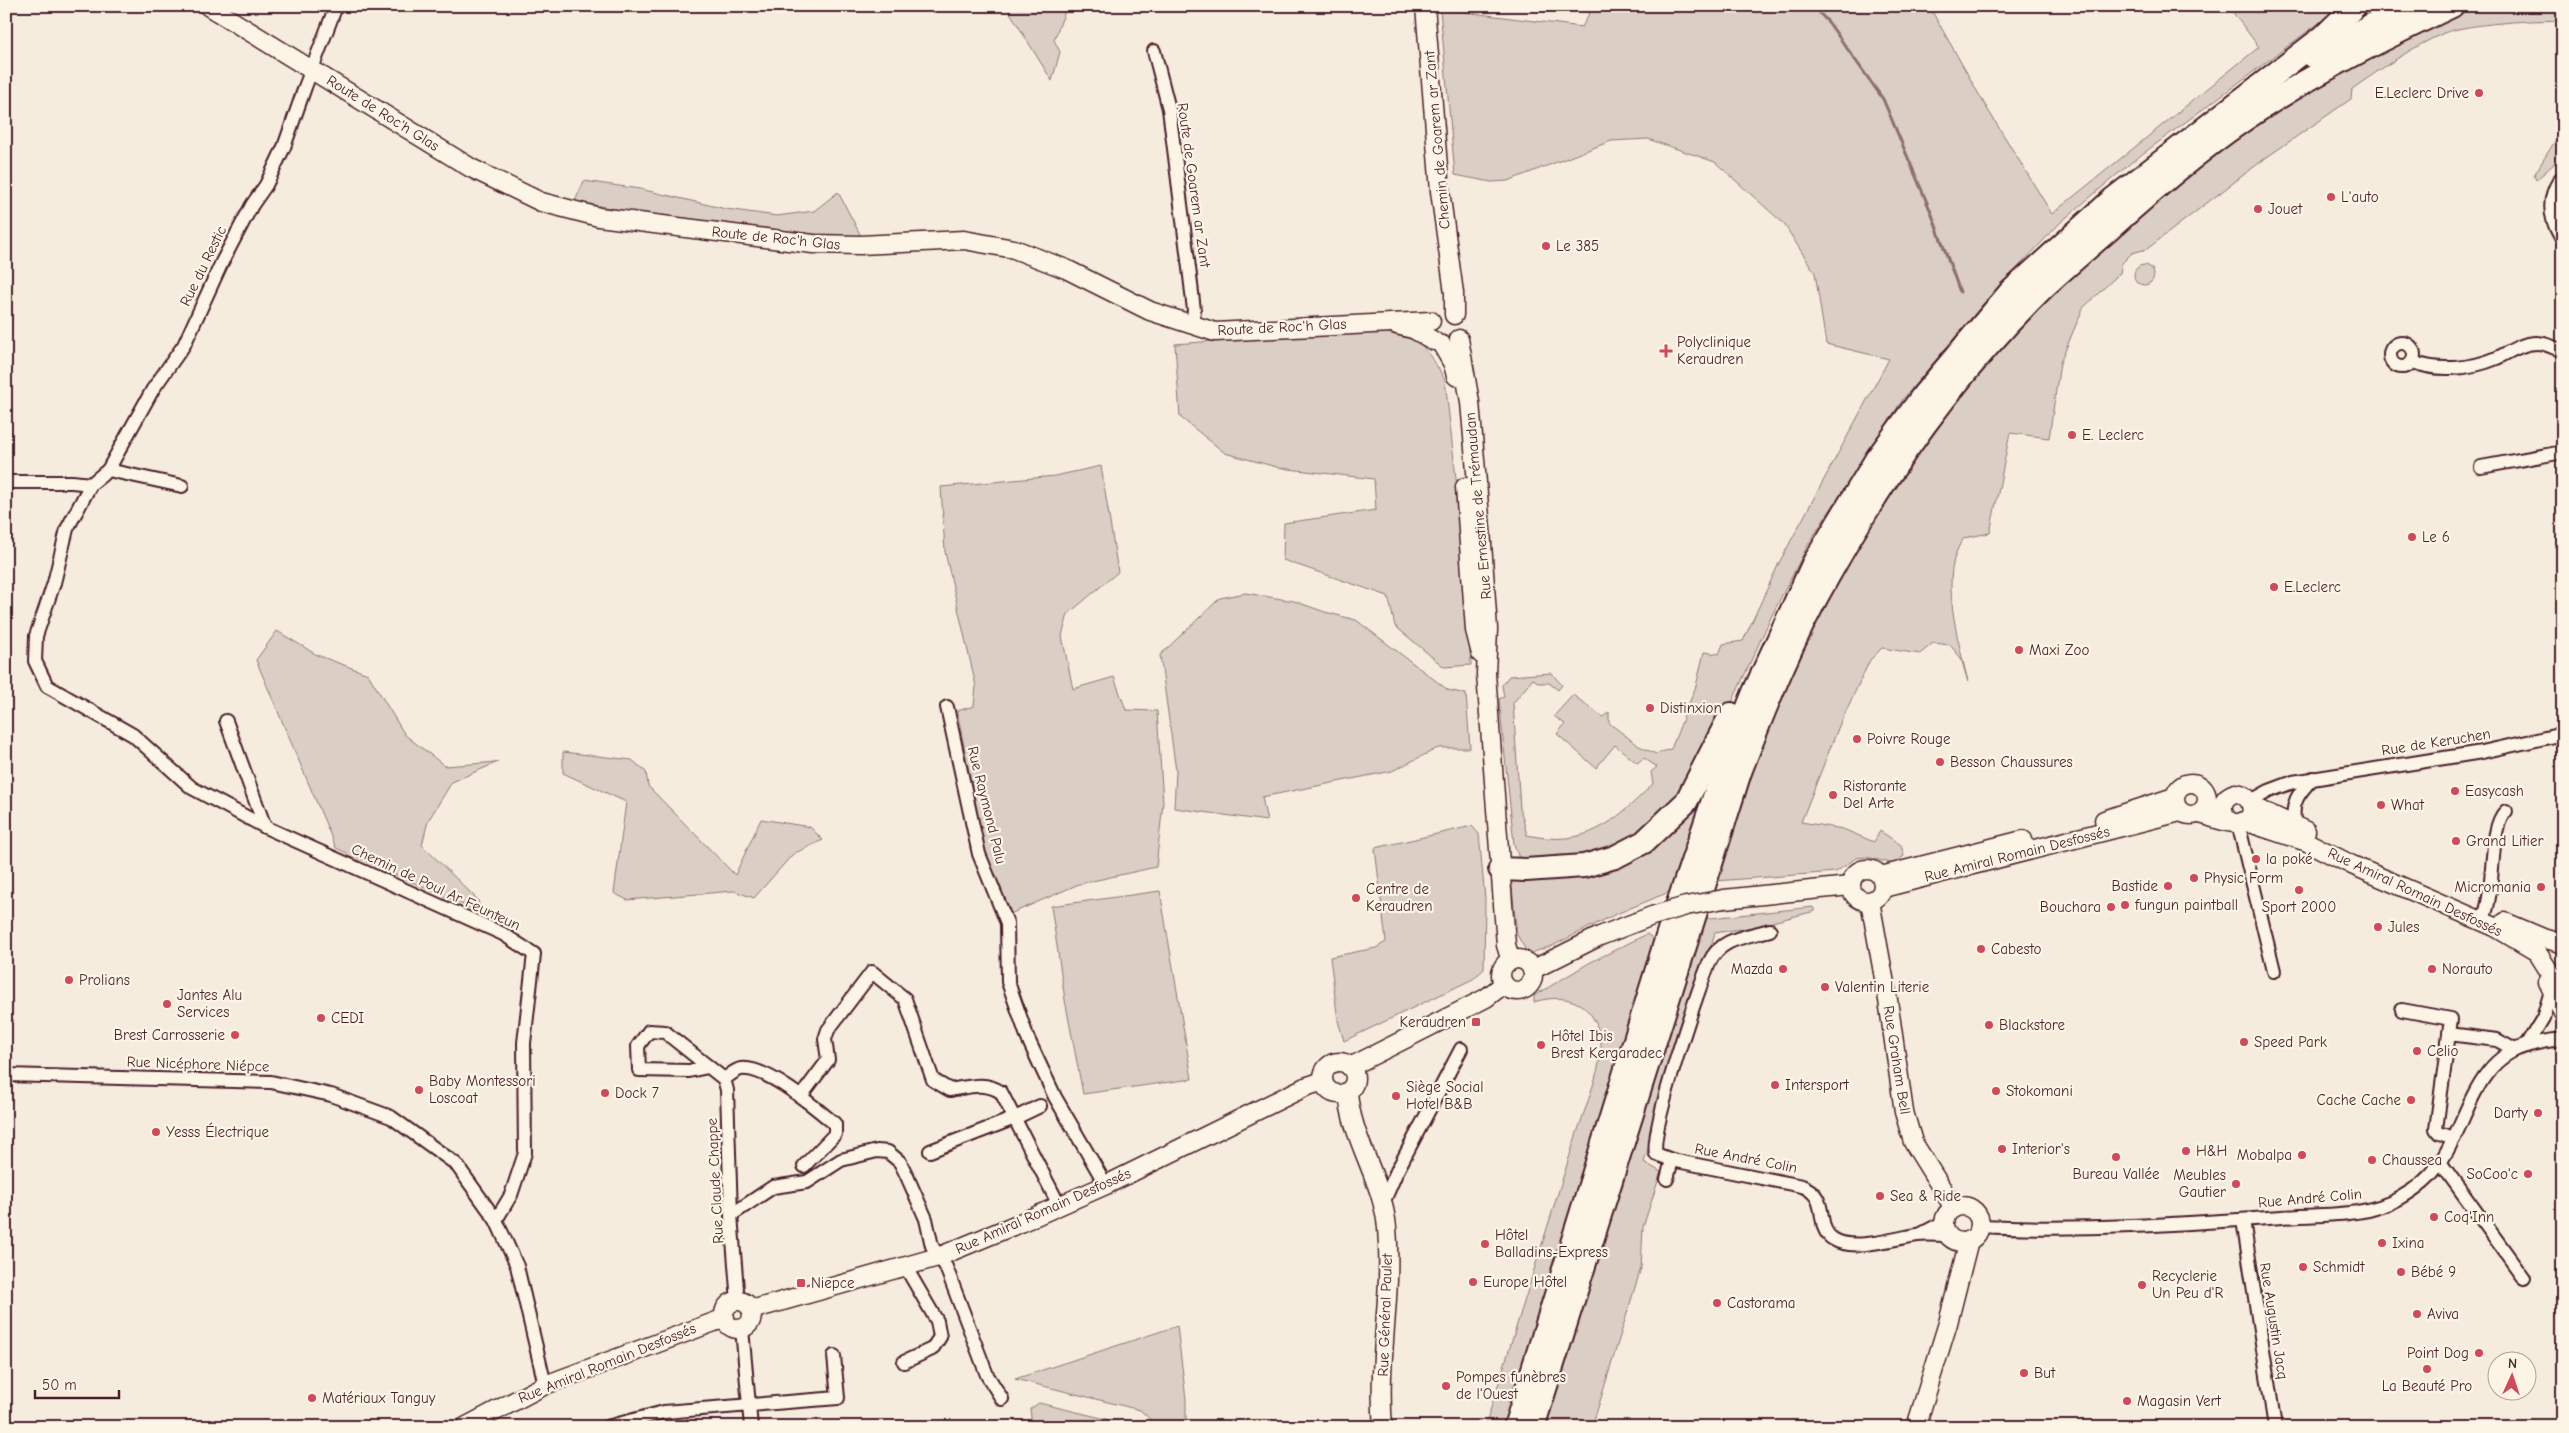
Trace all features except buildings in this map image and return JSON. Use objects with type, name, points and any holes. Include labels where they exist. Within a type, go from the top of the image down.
[{"type":"highway","points":[[1500,869],[1526,870],[1584,866],[1615,857],[1644,842],[1686,802],[1751,676],[1813,564],[1878,458],[1924,394],[2010,292],[2113,199],[2193,135],[2324,36],[2355,6]]},
{"type":"highway","points":[[2264,83],[2407,6]]},
{"type":"highway","points":[[1533,1427],[1740,772],[1770,696],[1828,576],[1892,471],[1938,409],[1996,340],[2041,291],[2147,195],[2261,108],[2357,52],[2452,6]]},
{"type":"highway","points":[[1515,1427],[1667,936],[1713,799],[1754,692],[1813,564]]},
{"type":"main road","points":[[2563,182],[2558,190],[2554,210],[2557,223],[2563,233]]},
{"type":"street","name":"Route de Roc'h Glas","points":[[208,6],[472,168],[514,190],[568,211],[692,230],[813,244],[860,245],[940,240],[988,243],[1038,258],[1150,311],[1215,332],[1243,332],[1442,316]]},
{"type":"street","name":"Rue du Restic","points":[[90,484],[108,470],[153,389],[184,345],[226,254],[252,205],[266,185],[284,147],[336,6]]},
{"type":"street","name":"Chemin de Goarem ar Zant","points":[[1425,6],[1440,182],[1454,293],[1442,316]]},
{"type":"street","name":"Route de Goarem ar Zant","points":[[1154,51],[1170,117],[1193,301],[1192,326]]},
{"type":"street","points":[[1442,316],[1462,325],[1459,339],[1448,345],[1438,343],[1429,328],[1442,316]]},
{"type":"street","name":"Route de Roc'h Glas","points":[[1382,322],[1413,329],[1438,343]]},
{"type":"street","name":"Rue Ernestine de Trémaudan","points":[[1459,339],[1470,402],[1482,538],[1488,629],[1486,674],[1506,945],[1511,961]]},
{"type":"street","name":"Rue Ernestine de Trémaudan","points":[[1438,343],[1453,364],[1456,374],[1475,630],[1486,674]]},
{"type":"street","points":[[2412,362],[2426,367],[2475,365],[2496,358],[2516,348],[2535,343],[2563,351]]},
{"type":"street","points":[[2481,467],[2563,452]]},
{"type":"street","points":[[108,470],[182,486]]},
{"type":"street","points":[[6,482],[72,482],[90,484]]},
{"type":"street","name":"Chemin de Poul Ar Feunteun","points":[[90,484],[67,528],[54,583],[36,636],[35,661],[47,686],[133,735],[192,788],[266,827],[503,934],[534,954],[524,1043],[525,1153],[511,1195],[496,1220]]},
{"type":"street","name":"Rue Raymond Palu","points":[[947,707],[979,854],[1007,923],[1008,982],[1028,1039],[1055,1097],[1106,1184]]},
{"type":"street","points":[[226,721],[266,827]]},
{"type":"street","name":"Rue de Keruchen","points":[[2243,814],[2280,786],[2313,778],[2491,750],[2563,734]]},
{"type":"street","points":[[2295,825],[2292,814],[2293,804],[2304,787],[2313,778]]},
{"type":"street","points":[[2204,789],[2207,801],[2205,808],[2199,814],[2189,816],[2177,805],[2178,789],[2186,784],[2196,784],[2204,789],[2230,795],[2244,795],[2243,814],[2274,971]]},
{"type":"street","points":[[2230,795],[2224,800],[2222,807],[2224,815],[2243,814]]},
{"type":"street","name":"Rue Amiral Romain Desfossés","points":[[1882,882],[2177,805]]},
{"type":"street","points":[[2484,917],[2490,901],[2497,829],[2506,811]]},
{"type":"street","name":"Rue Amiral Romain Desfossés","points":[[2199,814],[2243,814],[2295,825],[2484,917],[2537,952],[2547,969],[2546,979],[2557,992],[2563,1013]]},
{"type":"street","name":"Rue Amiral Romain Desfossés","points":[[2243,814],[2352,865],[2484,917],[2563,944]]},
{"type":"street","points":[[1861,870],[1872,870],[1882,882],[1879,896],[1870,901],[1859,900],[1850,886],[1853,876],[1861,870]]},
{"type":"street","points":[[1532,970],[1600,936],[1652,916],[1686,906],[1724,899],[1850,886]]},
{"type":"street","name":"Rue Graham Bell","points":[[1870,901],[1887,993],[1904,1112],[1913,1142],[1958,1228],[1960,1276],[1916,1427]]},
{"type":"street","points":[[1672,1160],[1656,1154],[1656,1135],[1672,1074],[1709,962],[1716,950],[1724,943],[1770,930]]},
{"type":"street","points":[[1521,960],[1532,970],[1532,980],[1523,990],[1511,990],[1504,984],[1501,973],[1506,964],[1511,961],[1521,960]]},
{"type":"street","points":[[802,1095],[828,1060],[825,1039],[828,1030],[872,972],[906,999],[933,1080],[950,1090],[982,1084],[992,1086],[1001,1092],[1060,1207]]},
{"type":"street","points":[[1350,1067],[1486,998],[1504,984]]},
{"type":"street","points":[[2449,1034],[2497,1040],[2520,1048],[2544,1018],[2557,992]]},
{"type":"street","points":[[2402,1010],[2451,1019],[2436,1129],[2439,1134],[2454,1138]]},
{"type":"street","points":[[708,1067],[689,1072],[639,1070],[638,1046],[649,1031],[665,1032],[724,1079],[740,1070],[754,1070],[802,1095],[835,1124],[835,1134],[804,1166]]},
{"type":"street","name":"Rue André Colin","points":[[1667,1179],[1672,1160],[1811,1190],[1820,1204],[1827,1231],[1838,1241],[1860,1244],[1958,1228],[2054,1229],[2243,1220],[2361,1211],[2392,1203],[2412,1191],[2429,1177],[2454,1138],[2473,1093],[2484,1075],[2499,1060],[2520,1048],[2563,1040]]},
{"type":"street","name":"Rue Général Paulet","points":[[1383,1203],[1397,1171],[1461,1049]]},
{"type":"street","points":[[1334,1063],[1346,1064],[1350,1067],[1355,1079],[1345,1099],[1327,1090],[1322,1081],[1325,1070],[1334,1063]]},
{"type":"street","name":"Rue Nicéphore Niépce","points":[[6,1075],[271,1082],[331,1095],[391,1117],[456,1164],[496,1220],[517,1266],[545,1385]]},
{"type":"street","name":"Rue Claude Chappe","points":[[724,1079],[727,1090],[731,1215],[745,1306]]},
{"type":"street","name":"Rue Amiral Romain Desfossés","points":[[745,1306],[938,1257],[1060,1207],[1304,1087],[1322,1081]]},
{"type":"street","name":"Rue Général Paulet","points":[[1345,1099],[1383,1203],[1388,1249],[1382,1381],[1383,1427]]},
{"type":"street","points":[[930,1151],[1015,1118],[1040,1106]]},
{"type":"street","points":[[731,1215],[773,1187],[807,1182],[842,1160],[877,1151],[888,1152],[900,1162],[906,1174],[926,1218],[932,1246],[946,1267],[987,1375],[1002,1399]]},
{"type":"street","points":[[2440,1162],[2524,1278]]},
{"type":"street","name":"Rue Augustin Jacq","points":[[2243,1220],[2275,1427]]},
{"type":"street","points":[[904,1362],[932,1349],[940,1337],[937,1321],[905,1266]]},
{"type":"street","points":[[745,1306],[751,1321],[742,1328],[731,1327],[725,1318],[728,1307],[745,1306]]},
{"type":"street","name":"Rue Amiral Romain Desfossés","points":[[465,1427],[545,1385],[725,1318]]},
{"type":"street","points":[[742,1328],[751,1427]]},
{"type":"street","points":[[607,1427],[664,1412],[838,1398],[834,1356]]},
{"type":"shaded area","points":[[1006,6],[1067,6],[1054,40],[1060,52],[1052,81]]},
{"type":"shaded area","points":[[1593,6],[1929,6],[1985,105],[2052,214],[2259,47],[2228,6],[2337,6],[2319,23],[2133,161],[2061,222],[1985,302],[1903,399],[1810,541],[1773,613],[1727,713],[1679,800],[1649,830],[1605,853],[1520,861],[1514,844],[1499,699],[1504,697],[1502,685],[1509,676],[1551,673],[1562,685],[1558,690],[1549,683],[1539,683],[1533,679],[1513,703],[1520,808],[1527,835],[1566,838],[1583,835],[1598,829],[1625,810],[1653,784],[1651,772],[1657,767],[1644,758],[1637,763],[1615,745],[1596,768],[1557,734],[1565,724],[1554,716],[1573,695],[1603,717],[1609,712],[1609,723],[1639,746],[1656,754],[1671,749],[1696,686],[1704,652],[1719,654],[1723,644],[1743,641],[1780,561],[1889,359],[1826,344],[1815,273],[1784,224],[1715,162],[1648,139],[1611,141],[1508,181],[1491,182],[1455,175],[1440,9],[1582,27]]},
{"type":"shaded area","points":[[2473,6],[2563,6],[2563,21],[2520,22],[2468,27],[2444,33],[2408,52],[2352,89],[2351,99],[2267,157],[2147,249],[2132,253],[2122,263],[2120,273],[2083,308],[2060,363],[2049,438],[2010,433],[1990,533],[1964,538],[1956,553],[1952,570],[1952,608],[1968,682],[1961,658],[1950,645],[1933,643],[1920,654],[1882,648],[1870,660],[1839,726],[1801,822],[1843,829],[1874,842],[1880,831],[1901,845],[1904,856],[1894,864],[1867,857],[1856,858],[1836,872],[1715,881],[1745,793],[1778,707],[1828,601],[1855,551],[1916,456],[1949,410],[1985,366],[2022,324],[2072,274],[2208,157],[2239,135],[2373,53],[2447,16]]},
{"type":"shaded area","points":[[2563,128],[2563,156],[2536,180],[2534,175]]},
{"type":"shaded area","points":[[584,181],[640,189],[726,209],[777,216],[814,211],[838,192],[861,236],[830,236],[625,211],[575,201]]},
{"type":"shaded area","points":[[2140,265],[2148,265],[2154,271],[2154,279],[2148,285],[2140,285],[2134,279],[2134,271]]},
{"type":"shaded area","points":[[1372,329],[1418,341],[1431,356],[1445,380],[1462,532],[1471,665],[1444,667],[1395,626],[1388,596],[1283,560],[1284,523],[1376,510],[1374,479],[1280,468],[1225,453],[1180,417],[1175,344]]},
{"type":"shaded area","points":[[1101,466],[1118,572],[1068,614],[1062,636],[1073,689],[1114,677],[1126,710],[1157,711],[1163,803],[1156,867],[1079,884],[1001,918],[976,852],[981,833],[957,711],[974,706],[976,686],[945,552],[941,487],[1055,476]]},
{"type":"shaded area","points":[[1245,593],[1294,601],[1356,620],[1448,690],[1466,694],[1470,748],[1438,748],[1392,771],[1262,797],[1267,821],[1174,808],[1176,771],[1160,655],[1220,598]]},
{"type":"shaded area","points":[[277,631],[317,655],[368,674],[405,735],[445,766],[498,762],[452,782],[428,821],[422,845],[478,900],[481,913],[336,848],[256,660]]},
{"type":"shaded area","points":[[563,752],[632,760],[646,772],[648,786],[735,875],[761,819],[810,827],[823,840],[793,854],[754,898],[734,891],[627,900],[614,893],[626,802],[563,773]]},
{"type":"shaded area","points":[[1709,770],[1705,795],[1669,892],[1614,915],[1552,946],[1528,954],[1517,935],[1511,878],[1566,878],[1600,873],[1644,856],[1680,825]]},
{"type":"shaded area","points":[[1472,826],[1479,834],[1485,899],[1484,969],[1473,979],[1344,1041],[1338,1021],[1330,957],[1376,948],[1386,942],[1375,848]]},
{"type":"shaded area","points":[[1160,891],[1192,1079],[1083,1094],[1065,1000],[1051,906]]},
{"type":"shaded area","points":[[1813,907],[1815,911],[1753,927],[1715,933],[1644,1162],[1661,1172],[1643,1227],[1641,1268],[1592,1427],[1545,1427],[1613,1208],[1622,1187],[1702,919]]},
{"type":"shaded area","points":[[1647,934],[1655,940],[1505,1427],[1485,1427],[1591,1092],[1601,1053],[1601,1044],[1594,1019],[1580,1004],[1559,998],[1534,1002],[1534,996],[1589,963]]},
{"type":"shaded area","points":[[1177,1326],[1186,1399],[1186,1427],[1153,1427],[1150,1419],[1140,1410],[1015,1379]]},
{"type":"shaded area","points":[[1039,1403],[1135,1427],[1032,1427],[1030,1409]]},
{"type":"waterway","points":[[1813,6],[1829,23],[1883,99],[1931,212],[1960,292]]},
{"type":"place","name":"E.Leclerc Drive","points":[[2479,93]]},
{"type":"place","name":"L'auto","points":[[2331,197]]},
{"type":"place","name":"Jouet","points":[[2258,209]]},
{"type":"place","name":"Le 385","points":[[1546,246]]},
{"type":"place","name":"Polyclinique Keraudren","points":[[1666,351]]},
{"type":"place","name":"E. Leclerc","points":[[2072,435]]},
{"type":"place","name":"Le 6","points":[[2412,537]]},
{"type":"place","name":"E.Leclerc","points":[[2274,587]]},
{"type":"place","name":"Maxi Zoo","points":[[2019,650]]},
{"type":"place","name":"Distinxion","points":[[1650,708]]},
{"type":"place","name":"Poivre Rouge","points":[[1857,739]]},
{"type":"place","name":"Besson Chaussures","points":[[1940,762]]},
{"type":"place","name":"Easycash","points":[[2455,791]]},
{"type":"place","name":"Ristorante Del Arte","points":[[1833,795]]},
{"type":"place","name":"What","points":[[2381,805]]},
{"type":"place","name":"Grand Litier","points":[[2456,841]]},
{"type":"place","name":"la poké","points":[[2256,859]]},
{"type":"place","name":"Physic Form","points":[[2194,878]]},
{"type":"place","name":"Bastide","points":[[2168,886]]},
{"type":"place","name":"Micromania","points":[[2541,887]]},
{"type":"place","name":"Sport 2000","points":[[2299,890]]},
{"type":"place","name":"Centre de Keraudren","points":[[1356,898]]},
{"type":"place","name":"fungun paintball","points":[[2125,905]]},
{"type":"place","name":"Bouchara","points":[[2111,907]]},
{"type":"place","name":"Jules","points":[[2378,927]]},
{"type":"place","name":"Cabesto","points":[[1981,949]]},
{"type":"place","name":"Mazda","points":[[1783,969]]},
{"type":"place","name":"Norauto","points":[[2432,969]]},
{"type":"place","name":"Prolians","points":[[69,980]]},
{"type":"place","name":"Valentin Literie","points":[[1825,987]]},
{"type":"place","name":"Jantes Alu Services","points":[[167,1004]]},
{"type":"place","name":"CEDI","points":[[321,1018]]},
{"type":"place","name":"Keraudren","points":[[1476,1022]]},
{"type":"place","name":"Blackstore","points":[[1989,1025]]},
{"type":"place","name":"Brest Carrosserie","points":[[235,1035]]},
{"type":"place","name":"Speed Park","points":[[2244,1042]]},
{"type":"place","name":"Hôtel Ibis Brest Kergaradec","points":[[1541,1045]]},
{"type":"place","name":"Celio","points":[[2417,1051]]},
{"type":"place","name":"Intersport","points":[[1775,1085]]},
{"type":"place","name":"Baby Montessori Loscoat","points":[[419,1090]]},
{"type":"place","name":"Stokomani","points":[[1996,1091]]},
{"type":"place","name":"Dock 7","points":[[605,1093]]},
{"type":"place","name":"Siège Social Hotel B&B","points":[[1396,1096]]},
{"type":"place","name":"Cache Cache","points":[[2411,1100]]},
{"type":"place","name":"Darty","points":[[2538,1113]]},
{"type":"place","name":"Yesss Électrique","points":[[156,1132]]},
{"type":"place","name":"Interior's","points":[[2002,1149]]},
{"type":"place","name":"H&H","points":[[2186,1151]]},
{"type":"place","name":"Mobalpa","points":[[2302,1155]]},
{"type":"place","name":"Bureau Vallée","points":[[2116,1157]]},
{"type":"place","name":"Chaussea","points":[[2372,1160]]},
{"type":"place","name":"SoCoo'c","points":[[2528,1174]]},
{"type":"place","name":"Meubles Gautier","points":[[2236,1184]]},
{"type":"place","name":"Sea & Ride","points":[[1880,1196]]},
{"type":"place","name":"Coq'Inn","points":[[2434,1217]]},
{"type":"place","name":"Ixina","points":[[2382,1243]]},
{"type":"place","name":"Hôtel Balladins-Express","points":[[1485,1244]]},
{"type":"place","name":"Schmidt","points":[[2303,1267]]},
{"type":"place","name":"Bébé 9","points":[[2401,1272]]},
{"type":"place","name":"Europe Hôtel","points":[[1473,1282]]},
{"type":"place","name":"Niepce","points":[[801,1283]]},
{"type":"place","name":"Recyclerie Un Peu d'R","points":[[2142,1285]]},
{"type":"place","name":"Castorama","points":[[1717,1303]]},
{"type":"place","name":"Aviva","points":[[2417,1314]]},
{"type":"place","name":"Point Dog","points":[[2479,1353]]},
{"type":"place","name":"La Beauté Pro","points":[[2427,1369]]},
{"type":"place","name":"But","points":[[2024,1373]]},
{"type":"place","name":"Pompes funèbres de l'Ouest","points":[[1446,1386]]},
{"type":"place","name":"Matériaux Tanguy","points":[[312,1398]]},
{"type":"place","name":"Magasin Vert","points":[[2127,1401]]}]
